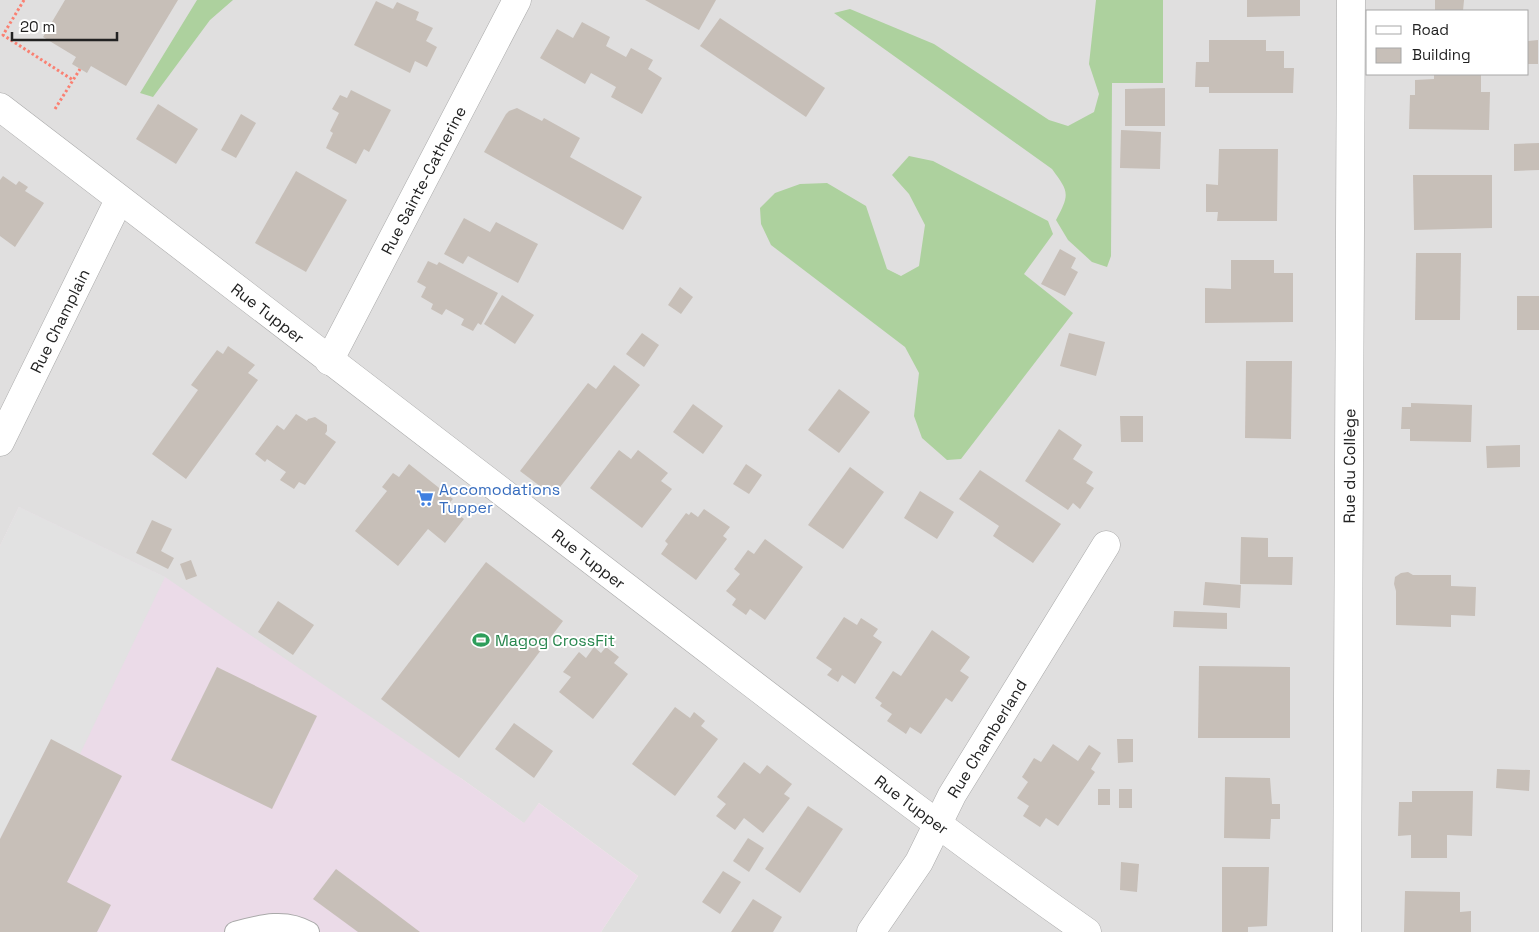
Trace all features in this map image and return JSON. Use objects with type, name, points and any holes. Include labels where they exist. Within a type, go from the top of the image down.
[{"type":"street","name":"Rue Sainte-Catherine","points":[[329,361],[517,0]]},
{"type":"street","name":"Rue du Collège","points":[[1347,932],[1352,0]]},
{"type":"street","name":"Rue Tupper","points":[[0,107],[329,361],[900,795],[1017,883],[1087,932]]},
{"type":"street","name":"Rue Champlain","points":[[0,442],[119,200]]},
{"type":"street","name":"Rue Chamberland","points":[[871,932],[919,862],[952,795],[1106,545]]},
{"type":"lane","points":[[235,932],[277,922],[292,924],[309,932]]},
{"type":"path","points":[[24,0],[3,35],[73,80]]},
{"type":"path","points":[[38,137],[80,69]]},
{"type":"shaded area","points":[[0,0],[1539,0],[1539,932],[601,932],[638,876],[539,803],[525,824],[462,779],[19,507],[0,546]]},
{"type":"shaded area","points":[[19,507],[165,577],[524,823],[539,803],[638,876],[601,932],[0,932],[0,546]]},
{"type":"shaded area","points":[[19,507],[165,577],[80,754],[51,740],[0,839],[0,546]]},
{"type":"green space","points":[[197,0],[233,0],[210,20],[153,97],[140,93]]},
{"type":"green space","points":[[1096,0],[1163,0],[1163,83],[1112,83],[1111,256],[1107,267],[1092,262],[1068,240],[1056,220],[1064,204],[1066,193],[1062,183],[1052,169],[834,13],[850,9],[934,44],[1049,120],[1068,126],[1094,112],[1099,94],[1089,64]]},
{"type":"green space","points":[[909,156],[933,161],[1048,221],[1053,234],[1024,274],[1073,313],[961,459],[947,460],[922,438],[914,416],[919,373],[905,347],[771,245],[761,224],[760,208],[775,193],[800,184],[827,183],[866,206],[887,269],[901,276],[919,266],[925,225],[909,194],[892,175]]},
{"type":"building","points":[[65,0],[178,0],[126,86],[91,66],[87,73],[72,64],[76,57],[43,37]]},
{"type":"building","points":[[645,0],[716,0],[699,30]]},
{"type":"building","points":[[1247,0],[1300,0],[1300,16],[1247,17]]},
{"type":"building","points":[[1435,0],[1464,0],[1463,10],[1435,10]]},
{"type":"building","points":[[376,1],[393,9],[397,2],[419,12],[416,20],[433,28],[426,41],[437,47],[427,67],[415,61],[410,73],[354,45]]},
{"type":"building","points":[[720,18],[825,88],[806,117],[700,46]]},
{"type":"building","points":[[582,22],[610,37],[606,46],[626,57],[631,48],[653,60],[648,69],[662,78],[642,114],[611,97],[616,87],[591,73],[585,84],[540,58],[557,29],[573,38]]},
{"type":"building","points":[[1209,40],[1266,40],[1266,51],[1284,51],[1284,68],[1294,68],[1293,93],[1209,93],[1209,87],[1195,87],[1196,62],[1209,62]]},
{"type":"building","points":[[1538,40],[1538,64],[1529,64],[1529,41]]},
{"type":"building","points":[[1434,75],[1481,75],[1481,92],[1490,92],[1489,130],[1409,129],[1410,95],[1415,95],[1415,80],[1434,79]]},
{"type":"building","points":[[1165,88],[1165,126],[1125,126],[1125,89]]},
{"type":"building","points":[[351,90],[391,110],[369,152],[364,149],[356,164],[326,148],[333,133],[330,131],[339,113],[332,109],[340,95],[347,98]]},
{"type":"building","points":[[158,104],[198,129],[176,164],[136,139]]},
{"type":"building","points":[[517,108],[542,121],[544,118],[580,138],[570,157],[642,197],[623,230],[484,152],[506,114]]},
{"type":"building","points":[[241,114],[256,123],[236,158],[221,150]]},
{"type":"building","points":[[1121,130],[1161,132],[1160,169],[1120,168]]},
{"type":"building","points":[[1539,143],[1539,170],[1514,171],[1514,144]]},
{"type":"building","points":[[1219,149],[1278,149],[1277,221],[1217,221],[1218,212],[1206,212],[1206,184],[1218,185]]},
{"type":"building","points":[[296,171],[347,200],[306,272],[255,243]]},
{"type":"building","points":[[1413,175],[1492,175],[1492,228],[1414,230]]},
{"type":"building","points":[[3,176],[16,185],[19,181],[28,187],[25,191],[44,203],[15,247],[0,236],[0,180]]},
{"type":"building","points":[[464,218],[490,232],[496,222],[538,244],[518,283],[468,256],[463,264],[444,254]]},
{"type":"building","points":[[1060,249],[1076,258],[1071,268],[1078,272],[1065,296],[1041,284]]},
{"type":"building","points":[[1416,253],[1461,253],[1460,320],[1415,320]]},
{"type":"building","points":[[1231,260],[1274,260],[1274,273],[1293,273],[1293,322],[1205,323],[1205,288],[1231,289]]},
{"type":"building","points":[[428,261],[437,265],[439,262],[498,293],[481,325],[478,323],[473,331],[461,325],[464,319],[446,309],[442,315],[431,309],[433,304],[421,297],[426,287],[417,282]]},
{"type":"building","points":[[680,287],[693,297],[681,314],[668,305]]},
{"type":"building","points":[[502,295],[534,315],[515,344],[484,324]]},
{"type":"building","points":[[1517,296],[1539,296],[1539,330],[1517,330]]},
{"type":"building","points":[[642,333],[659,345],[644,367],[626,354]]},
{"type":"building","points":[[1069,333],[1105,342],[1096,376],[1060,366]]},
{"type":"building","points":[[228,346],[255,365],[248,373],[258,380],[186,479],[152,454],[198,390],[191,385],[217,350],[223,354]]},
{"type":"building","points":[[1246,361],[1292,361],[1291,439],[1245,438]]},
{"type":"building","points":[[614,365],[640,385],[553,496],[520,471],[588,383],[596,389]]},
{"type":"building","points":[[839,389],[870,412],[839,453],[808,430]]},
{"type":"building","points":[[1411,403],[1472,405],[1471,442],[1410,441],[1410,429],[1401,429],[1402,407],[1411,407]]},
{"type":"building","points":[[693,404],[723,426],[703,454],[673,432]]},
{"type":"building","points":[[296,414],[307,421],[315,417],[327,425],[325,434],[336,442],[305,485],[299,482],[294,489],[280,480],[286,472],[267,459],[265,462],[255,454],[277,425],[284,430]]},
{"type":"building","points":[[1120,416],[1143,416],[1143,442],[1121,442]]},
{"type":"building","points":[[1059,429],[1082,445],[1073,459],[1093,472],[1086,483],[1094,488],[1080,509],[1073,503],[1068,510],[1025,481]]},
{"type":"building","points":[[1520,445],[1520,467],[1487,468],[1486,446]]},
{"type":"building","points":[[619,450],[631,459],[638,450],[668,473],[661,481],[672,489],[642,528],[590,488]]},
{"type":"building","points":[[409,464],[453,499],[447,505],[464,519],[445,543],[428,529],[398,566],[355,531],[387,491],[382,487],[393,473],[399,477]]},
{"type":"building","points":[[746,464],[762,475],[749,494],[733,484]]},
{"type":"building","points":[[850,467],[884,492],[843,549],[808,525]]},
{"type":"building","points":[[980,470],[1061,524],[1033,563],[993,536],[999,526],[959,499]]},
{"type":"building","points":[[920,491],[954,512],[937,539],[904,518]]},
{"type":"building","points":[[704,509],[730,527],[723,536],[727,539],[696,580],[661,554],[668,544],[665,541],[686,513],[689,515],[691,512],[698,517]]},
{"type":"building","points":[[152,520],[172,529],[161,551],[174,558],[168,569],[136,553]]},
{"type":"building","points":[[1241,537],[1268,538],[1268,557],[1293,557],[1292,585],[1240,584]]},
{"type":"building","points":[[765,539],[803,567],[765,620],[750,609],[746,615],[732,605],[736,599],[726,591],[740,574],[734,569],[748,550],[754,554]]},
{"type":"building","points":[[191,560],[197,576],[186,580],[180,564]]},
{"type":"building","points":[[486,562],[563,621],[459,758],[381,699]]},
{"type":"building","points":[[1408,572],[1413,575],[1451,575],[1451,586],[1476,587],[1475,616],[1451,615],[1451,627],[1396,625],[1395,577],[1401,573]]},
{"type":"building","points":[[1205,582],[1241,585],[1240,608],[1203,605]]},
{"type":"building","points":[[278,601],[314,625],[293,655],[258,632]]},
{"type":"building","points":[[1174,611],[1227,613],[1227,629],[1173,627]]},
{"type":"building","points":[[844,617],[857,625],[861,618],[878,629],[873,636],[882,642],[855,684],[842,675],[838,682],[827,675],[832,669],[816,658]]},
{"type":"building","points":[[932,630],[970,657],[960,671],[969,677],[952,702],[946,698],[921,734],[910,727],[906,734],[887,721],[892,714],[880,706],[882,703],[875,698],[893,671],[901,676]]},
{"type":"building","points":[[594,647],[601,653],[606,647],[619,657],[614,663],[628,674],[593,719],[559,692],[571,677],[563,672],[579,652],[586,658]]},
{"type":"building","points":[[1199,666],[1290,667],[1290,738],[1198,738]]},
{"type":"building","points":[[217,667],[317,716],[272,809],[171,760]]},
{"type":"building","points":[[675,707],[690,718],[694,712],[705,721],[701,726],[718,739],[675,796],[632,764]]},
{"type":"building","points":[[514,723],[553,751],[534,778],[495,749]]},
{"type":"building","points":[[51,739],[122,776],[67,882],[111,905],[97,932],[0,932],[0,839]]},
{"type":"building","points":[[1117,739],[1133,739],[1133,762],[1118,763]]},
{"type":"building","points":[[1053,744],[1078,761],[1089,745],[1101,753],[1091,769],[1095,772],[1058,826],[1046,818],[1040,827],[1023,816],[1029,806],[1017,798],[1028,782],[1022,777],[1034,758],[1041,762]]},
{"type":"building","points":[[744,762],[760,774],[767,765],[792,784],[784,794],[790,798],[763,833],[744,818],[735,830],[716,816],[726,804],[717,797]]},
{"type":"building","points":[[1497,769],[1530,770],[1529,791],[1496,788]]},
{"type":"building","points":[[1225,777],[1270,778],[1272,804],[1280,804],[1280,819],[1271,819],[1270,839],[1224,838]]},
{"type":"building","points":[[1098,789],[1110,789],[1110,805],[1098,805]]},
{"type":"building","points":[[1119,789],[1132,789],[1132,808],[1119,808]]},
{"type":"building","points":[[1412,791],[1473,791],[1472,836],[1447,835],[1447,858],[1411,858],[1411,835],[1398,836],[1399,802],[1412,802]]},
{"type":"building","points":[[808,806],[843,829],[800,893],[765,869]]},
{"type":"building","points":[[748,838],[764,848],[749,872],[733,861]]},
{"type":"building","points":[[1121,862],[1139,864],[1137,892],[1120,890]]},
{"type":"building","points":[[1222,867],[1269,867],[1267,926],[1248,927],[1248,932],[1222,932]]},
{"type":"building","points":[[336,869],[420,932],[358,932],[313,899]]},
{"type":"building","points":[[723,871],[741,882],[720,914],[702,902]]},
{"type":"building","points":[[1405,891],[1460,892],[1460,912],[1471,911],[1471,932],[1404,932]]},
{"type":"building","points":[[753,899],[782,917],[773,932],[731,932]]},
{"type":"place","name":"Accomodations Tupper","points":[[425,498]]},
{"type":"place","name":"Magog CrossFit","points":[[481,640]]}]
